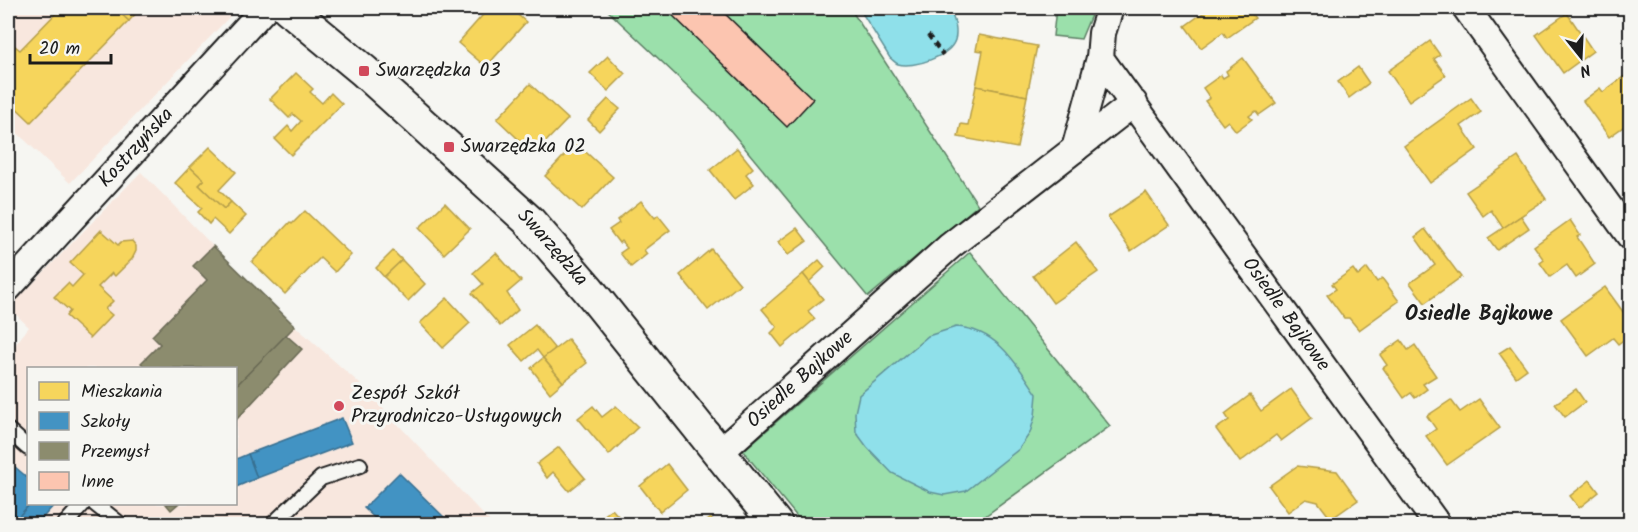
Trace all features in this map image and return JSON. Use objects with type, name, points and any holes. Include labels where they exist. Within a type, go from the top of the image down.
[{"type":"street","name":"Kostrzyńska","points":[[8,288],[265,8]]},
{"type":"street","name":"Swarzędzka","points":[[288,8],[372,77],[529,221],[588,289],[776,525]]},
{"type":"street","points":[[1075,148],[1100,58],[1102,33],[1110,8]]},
{"type":"street","points":[[1466,8],[1630,236]]},
{"type":"street","name":"Osiedle Bajkowe","points":[[1100,58],[1437,525]]},
{"type":"street","name":"Osiedle Bajkowe","points":[[720,452],[950,246],[1134,103]]},
{"type":"lane","points":[[8,430],[27,447]]},
{"type":"lane","points":[[273,525],[321,478],[360,465]]},
{"type":"lane","points":[[64,525],[82,505]]},
{"type":"lane","points":[[96,505],[120,525]]},
{"type":"path","points":[[928,35],[943,54]]},
{"type":"shaded area","points":[[8,8],[238,8],[70,183],[8,124]]},
{"type":"shaded area","points":[[141,172],[295,326],[359,383],[492,524],[8,524],[8,354],[29,327],[9,308]]},
{"type":"green space","points":[[605,8],[850,8],[978,205],[868,297],[716,113]]},
{"type":"green space","points":[[1056,8],[1094,8],[1081,39],[1053,36]]},
{"type":"green space","points":[[970,252],[1110,426],[974,524],[803,524],[743,451]]},
{"type":"water","points":[[859,8],[949,8],[955,28],[955,40],[946,51],[930,60],[913,65],[898,64],[890,58]]},
{"type":"water","points":[[956,327],[970,329],[994,341],[1013,360],[1037,394],[1035,416],[1030,433],[1019,449],[966,491],[944,495],[930,492],[892,473],[856,432],[855,413],[859,395],[928,336]]},
{"type":"building: Mieszkania","points":[[61,8],[115,8],[129,21],[31,122],[8,100],[8,45],[10,42],[20,50]]},
{"type":"building: Mieszkania","points":[[115,8],[141,8],[129,21]]},
{"type":"building: Mieszkania","points":[[489,8],[510,8],[526,22],[486,67],[458,43]]},
{"type":"building: Mieszkania","points":[[1205,8],[1247,8],[1255,18],[1227,38],[1223,32],[1201,48],[1185,26],[1207,10]]},
{"type":"building: Mieszkania","points":[[1567,13],[1593,51],[1563,73],[1536,35]]},
{"type":"building: Mieszkania","points":[[979,35],[1037,46],[1027,96],[976,86],[983,51],[976,50]]},
{"type":"building: Mieszkania","points":[[1430,41],[1440,55],[1434,59],[1446,75],[1409,101],[1388,71]]},
{"type":"building: Mieszkania","points":[[608,56],[625,74],[608,91],[590,73]]},
{"type":"building: Mieszkania","points":[[1243,58],[1276,103],[1259,115],[1256,111],[1249,116],[1252,119],[1236,131],[1228,121],[1223,125],[1205,101],[1210,98],[1203,88],[1221,75],[1223,78],[1228,75],[1226,71]]},
{"type":"building: Mieszkania","points":[[1358,67],[1369,83],[1349,98],[1338,82]]},
{"type":"building: Mieszkania","points":[[1630,72],[1630,122],[1609,137],[1583,101],[1600,88],[1603,92]]},
{"type":"building: Mieszkania","points":[[296,73],[313,89],[310,92],[322,103],[331,93],[342,104],[291,155],[275,139],[288,126],[292,131],[301,121],[293,114],[289,118],[270,99]]},
{"type":"building: Mieszkania","points":[[530,84],[568,119],[534,154],[497,119]]},
{"type":"building: Mieszkania","points":[[976,86],[1027,96],[1017,148],[958,137],[961,124],[968,125]]},
{"type":"building: Mieszkania","points":[[1471,98],[1481,112],[1461,126],[1477,149],[1430,183],[1404,146]]},
{"type":"building: Mieszkania","points":[[608,99],[620,109],[599,131],[588,120]]},
{"type":"building: Mieszkania","points":[[576,143],[613,177],[582,210],[545,176]]},
{"type":"building: Mieszkania","points":[[210,147],[236,172],[219,190],[231,202],[224,209],[199,185],[204,180],[190,167]]},
{"type":"building: Mieszkania","points":[[737,148],[753,168],[746,174],[754,184],[734,200],[710,170]]},
{"type":"building: Mieszkania","points":[[1518,157],[1546,199],[1503,228],[1491,210],[1483,216],[1466,192]]},
{"type":"building: Mieszkania","points":[[190,167],[204,180],[199,185],[224,209],[231,202],[246,216],[229,234],[213,219],[209,224],[198,212],[202,208],[175,183]]},
{"type":"building: Mieszkania","points":[[1146,192],[1169,225],[1131,251],[1108,217]]},
{"type":"building: Mieszkania","points":[[641,201],[655,218],[658,215],[670,230],[644,250],[647,254],[631,267],[620,253],[627,248],[621,241],[619,243],[609,230],[619,223],[617,220]]},
{"type":"building: Mieszkania","points":[[445,203],[470,229],[444,254],[419,228]]},
{"type":"building: Mieszkania","points":[[305,211],[351,255],[335,272],[320,258],[285,294],[252,262],[290,222],[292,224]]},
{"type":"building: Mieszkania","points":[[1521,216],[1529,228],[1497,250],[1488,238]]},
{"type":"building: Mieszkania","points":[[1570,220],[1580,235],[1577,237],[1595,264],[1576,278],[1567,265],[1550,277],[1540,263],[1544,260],[1534,246]]},
{"type":"building: Mieszkania","points":[[797,228],[807,241],[788,255],[778,242]]},
{"type":"building: Mieszkania","points":[[1425,229],[1461,277],[1425,303],[1410,283],[1435,265],[1415,237]]},
{"type":"building: Mieszkania","points":[[101,230],[118,245],[121,242],[132,241],[136,246],[136,251],[132,259],[115,276],[112,273],[98,287],[113,301],[105,309],[112,315],[90,338],[66,316],[70,311],[54,297],[68,283],[72,287],[83,275],[70,263]]},
{"type":"building: Mieszkania","points":[[1076,242],[1098,272],[1053,303],[1033,276]]},
{"type":"building: Mieszkania","points":[[711,249],[740,284],[708,310],[680,275]]},
{"type":"building: Mieszkania","points":[[393,251],[402,260],[384,277],[376,268]]},
{"type":"building: Mieszkania","points":[[496,253],[521,281],[507,293],[518,310],[500,326],[472,293],[483,284],[473,273]]},
{"type":"building: Mieszkania","points":[[402,260],[425,284],[408,301],[384,277]]},
{"type":"building: Mieszkania","points":[[819,260],[825,267],[809,282],[803,274]]},
{"type":"building: Mieszkania","points":[[1367,268],[1377,282],[1382,278],[1399,301],[1359,330],[1349,318],[1344,318],[1327,295],[1336,289],[1332,284],[1353,269],[1358,276]]},
{"type":"building: Mieszkania","points":[[803,274],[823,299],[808,311],[815,319],[782,347],[771,333],[777,327],[762,309]]},
{"type":"building: Mieszkania","points":[[1605,287],[1624,313],[1630,311],[1630,335],[1618,344],[1613,338],[1588,356],[1561,319]]},
{"type":"building: Mieszkania","points":[[447,298],[470,323],[443,348],[420,323]]},
{"type":"building: Mieszkania","points":[[535,325],[555,349],[543,358],[537,350],[524,361],[510,345]]},
{"type":"building: Mieszkania","points":[[568,339],[587,363],[563,382],[543,358]]},
{"type":"building: Mieszkania","points":[[1401,340],[1408,350],[1415,345],[1436,376],[1423,384],[1427,389],[1415,398],[1411,393],[1404,398],[1383,368],[1387,365],[1380,355]]},
{"type":"building: Mieszkania","points":[[1510,346],[1527,369],[1516,377],[1499,353]]},
{"type":"building: Mieszkania","points":[[543,358],[563,382],[550,393],[531,368]]},
{"type":"building: Mieszkania","points":[[1291,389],[1312,418],[1281,441],[1276,435],[1240,462],[1216,429],[1229,420],[1225,414],[1250,395],[1261,411]]},
{"type":"building: Mieszkania","points":[[1576,389],[1585,402],[1565,417],[1555,404]]},
{"type":"building: Mieszkania","points":[[1479,399],[1500,428],[1447,465],[1426,436],[1436,429],[1427,416],[1451,400],[1460,412]]},
{"type":"building: Mieszkania","points":[[593,406],[602,417],[616,406],[638,427],[609,455],[578,418]]},
{"type":"building: Mieszkania","points":[[559,447],[585,478],[569,491],[553,472],[547,478],[537,464]]},
{"type":"building: Mieszkania","points":[[667,464],[687,490],[660,512],[640,486]]},
{"type":"building: Mieszkania","points":[[1297,466],[1337,471],[1358,500],[1331,519],[1318,502],[1306,499],[1288,512],[1269,486]]},
{"type":"building: Mieszkania","points":[[1590,480],[1599,492],[1579,508],[1570,496]]},
{"type":"building: Mieszkania","points":[[612,509],[625,524],[597,524],[596,522]]},
{"type":"building: Mieszkania","points":[[711,518],[716,524],[703,524]]},
{"type":"building: Szkoły","points":[[342,418],[352,442],[257,478],[248,454]]},
{"type":"building: Szkoły","points":[[248,454],[257,478],[237,487],[237,459]]},
{"type":"building: Szkoły","points":[[8,461],[27,477],[27,505],[29,505],[12,524],[8,524]]},
{"type":"building: Szkoły","points":[[399,473],[451,524],[381,524],[364,508]]},
{"type":"building: Szkoły","points":[[29,505],[54,505],[37,524],[12,524]]},
{"type":"building: Przemysł","points":[[213,246],[295,326],[237,385],[237,367],[145,367],[141,363],[160,344],[152,336],[207,280],[193,266]]},
{"type":"building: Przemysł","points":[[286,335],[302,349],[237,419],[237,385]]},
{"type":"building: Przemysł","points":[[167,505],[177,505],[171,510]]},
{"type":"building: Inne","points":[[665,8],[719,8],[813,99],[787,127]]},
{"type":"place","name":"Swarzędzka 03","points":[[364,71]]},
{"type":"place","name":"Swarzędzka 02","points":[[449,147]]},
{"type":"place","name":"Zespół Szkół Przyrodniczo-Usługowych","points":[[339,406]]},
{"type":"district","name":"Osiedle Bajkowe","points":[[1479,314]]}]
